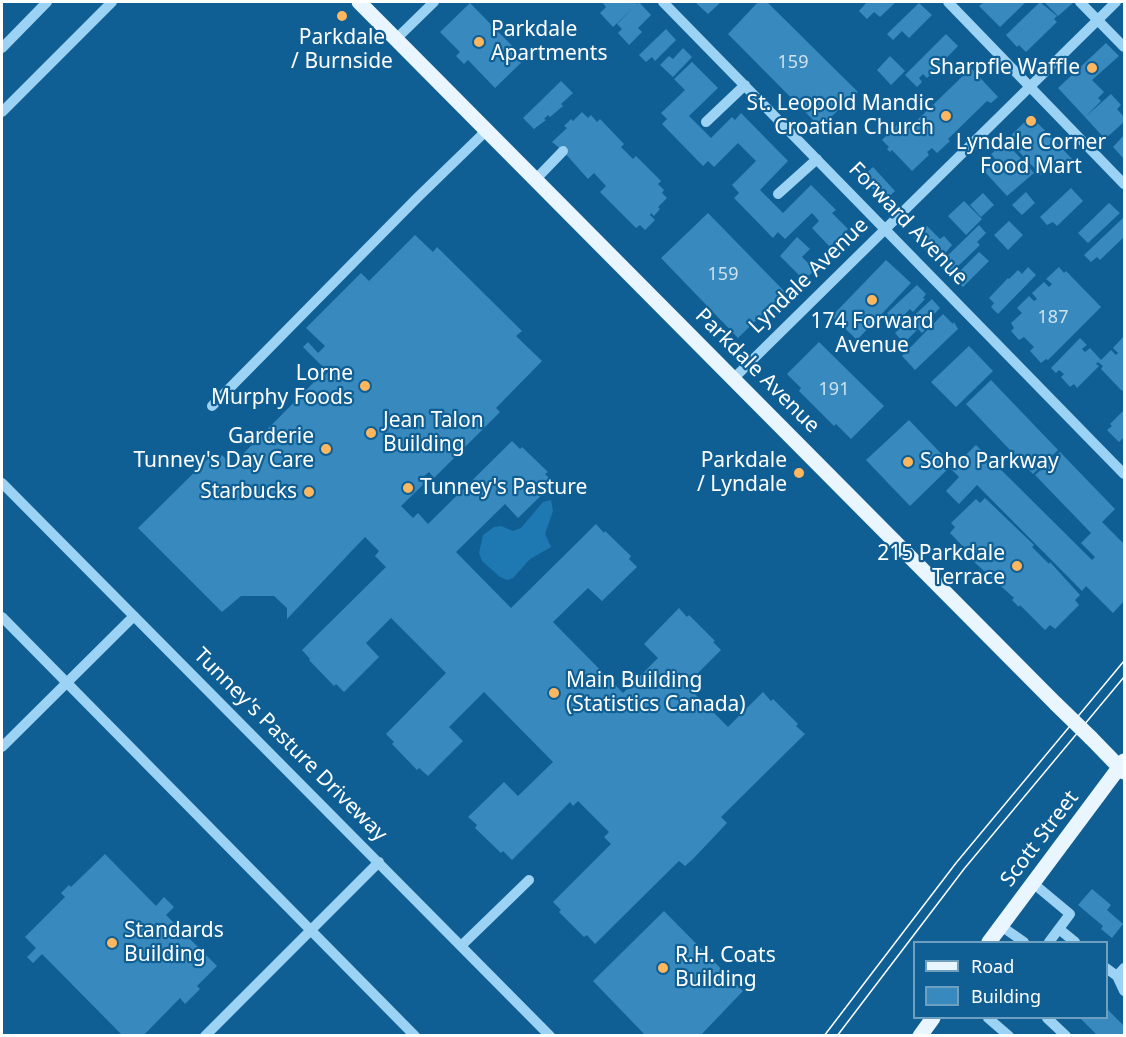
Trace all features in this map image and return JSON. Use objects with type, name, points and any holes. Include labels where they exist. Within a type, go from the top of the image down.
[{"type":"main road","name":"Parkdale Avenue","points":[[358,2],[1056,704],[1123,767]]},
{"type":"main road","name":"Scott Street","points":[[990,941],[1123,767]]},
{"type":"main road","points":[[920,1035],[932,1019]]},
{"type":"street","points":[[2,48],[48,2]]},
{"type":"street","points":[[2,112],[112,2]]},
{"type":"street","points":[[396,39],[435,2]]},
{"type":"street","name":"Forward Avenue","points":[[663,2],[1125,474]]},
{"type":"street","points":[[948,2],[1125,184]]},
{"type":"street","points":[[1080,2],[1125,47]]},
{"type":"street","name":"Lyndale Avenue","points":[[734,378],[1116,2]]},
{"type":"street","points":[[706,122],[745,85]]},
{"type":"street","points":[[212,406],[487,130]]},
{"type":"street","points":[[536,179],[563,151]]},
{"type":"street","points":[[778,194],[818,159]]},
{"type":"street","name":"Tunney's Pasture Driveway","points":[[2,483],[550,1035]]},
{"type":"street","points":[[2,747],[134,616]]},
{"type":"street","points":[[2,617],[415,1035]]},
{"type":"street","points":[[205,1035],[379,862]]},
{"type":"street","points":[[462,945],[529,880]]},
{"type":"street","points":[[1034,884],[1070,914],[1050,941]]},
{"type":"street","points":[[1001,926],[1023,941]]},
{"type":"street","points":[[1059,929],[1074,941]]},
{"type":"street","points":[[1121,972],[1125,991]]},
{"type":"street","points":[[990,1019],[1009,1035]]},
{"type":"street","points":[[1049,1019],[1066,1035]]},
{"type":"shaded area","points":[[551,500],[553,511],[545,534],[551,547],[530,559],[513,578],[507,580],[500,577],[482,561],[479,553],[483,535],[494,527],[501,526],[513,531],[521,528],[543,502]]},
{"type":"building","points":[[602,2],[635,2],[637,4],[639,2],[651,15],[638,28],[642,32],[629,45],[618,33],[622,29],[617,24],[633,8],[613,27],[600,13],[606,7]]},
{"type":"building","points":[[696,2],[721,2],[708,14]]},
{"type":"building","points":[[758,2],[767,2],[858,92],[820,127],[728,34]]},
{"type":"building","points":[[865,2],[896,2],[880,17],[874,12],[867,19],[859,11]]},
{"type":"building","points":[[984,2],[1026,2],[1000,27],[979,6]]},
{"type":"building","points":[[1040,2],[1057,16],[1054,19],[1057,22],[1026,52],[1019,45],[1017,47],[1006,35]]},
{"type":"building","points":[[1044,2],[1074,2],[1058,16]]},
{"type":"building","name":"Parkdale Apartments","points":[[470,3],[525,59],[495,88],[468,60],[464,64],[456,56],[460,52],[440,32]]},
{"type":"building","points":[[919,3],[932,15],[909,38],[902,31],[893,40],[887,34]]},
{"type":"building","points":[[666,29],[676,40],[655,61],[652,57],[646,62],[639,55]]},
{"type":"building","points":[[946,34],[958,46],[927,78],[923,74],[919,78],[922,82],[917,87],[905,75]]},
{"type":"building","name":"Sharpfle Waffle","points":[[1106,43],[1119,56],[1092,80],[1104,92],[1098,98],[1101,101],[1085,117],[1058,88]]},
{"type":"building","points":[[683,48],[692,57],[673,77],[660,65],[669,56],[673,59]]},
{"type":"building","points":[[890,56],[905,71],[891,85],[877,70]]},
{"type":"building","points":[[692,62],[718,88],[689,116],[711,138],[732,117],[735,120],[741,113],[788,161],[760,190],[783,213],[811,185],[836,210],[832,213],[848,229],[830,247],[812,228],[819,221],[812,213],[785,239],[778,232],[773,238],[734,198],[739,193],[732,185],[756,161],[738,143],[714,167],[708,161],[703,166],[662,124],[667,119],[661,113],[685,90],[674,79]]},
{"type":"building","name":"St. Leopold Mandic Croatian Church","points":[[971,68],[998,97],[991,103],[987,101],[937,153],[932,148],[927,152],[929,155],[912,171],[892,150],[890,152],[887,149],[889,147],[882,140],[899,123],[906,131]]},
{"type":"building","points":[[561,81],[573,93],[561,104],[563,106],[550,117],[548,115],[544,119],[546,120],[534,129],[523,118]]},
{"type":"building","points":[[1111,94],[1121,105],[1117,109],[1124,117],[1124,122],[1105,139],[1085,117]]},
{"type":"building","points":[[582,112],[588,118],[591,115],[597,122],[600,119],[624,144],[621,147],[633,159],[636,156],[661,181],[658,184],[664,190],[662,193],[667,198],[658,207],[660,209],[654,216],[651,213],[650,215],[655,220],[645,230],[640,225],[636,228],[600,192],[606,186],[594,173],[588,179],[552,142],[567,128],[564,126],[571,119],[573,121]]},
{"type":"building","points":[[1031,116],[1073,160],[1057,175],[1050,167],[1041,175],[1007,139]]},
{"type":"building","points":[[1124,135],[1124,156],[1123,158],[1113,147]]},
{"type":"building","points":[[1003,144],[1010,152],[1013,150],[1034,173],[1007,196],[984,171],[996,160],[991,154]]},
{"type":"building","points":[[873,167],[895,191],[884,201],[862,177]]},
{"type":"building","points":[[1071,188],[1083,201],[1057,226],[1053,222],[1047,225],[1040,217]]},
{"type":"building","points":[[1026,192],[1035,203],[1022,215],[1012,205]]},
{"type":"building","points":[[983,193],[994,205],[981,217],[970,205]]},
{"type":"building","points":[[964,201],[982,219],[966,235],[948,216]]},
{"type":"building","points":[[1109,203],[1120,213],[1088,243],[1078,233]]},
{"type":"building","points":[[708,213],[785,292],[738,338],[661,258]]},
{"type":"building","points":[[1123,218],[1124,237],[1100,260],[1097,257],[1091,262],[1084,255]]},
{"type":"building","points":[[1009,221],[1023,235],[1008,250],[994,235]]},
{"type":"building","points":[[979,225],[986,233],[977,242],[980,245],[952,272],[942,261]]},
{"type":"building","points":[[927,226],[940,239],[944,236],[952,245],[938,262],[914,238]]},
{"type":"building","points":[[415,235],[433,252],[437,247],[522,331],[516,336],[542,361],[496,408],[500,412],[434,478],[429,472],[423,477],[427,481],[401,506],[413,518],[418,513],[428,524],[512,441],[520,449],[522,447],[548,472],[545,474],[554,483],[518,518],[505,504],[456,552],[511,608],[596,524],[631,556],[629,559],[637,567],[602,601],[588,588],[553,622],[623,693],[658,658],[644,644],[679,608],[715,641],[713,642],[721,650],[686,685],[728,727],[763,692],[798,724],[796,726],[805,734],[721,817],[727,823],[693,859],[685,866],[679,861],[595,944],[587,935],[584,937],[559,912],[561,910],[553,902],[611,844],[604,837],[609,832],[578,801],[573,806],[570,802],[512,860],[503,851],[501,853],[475,828],[477,825],[468,817],[504,782],[518,796],[553,762],[484,692],[449,727],[463,741],[428,776],[419,768],[417,770],[392,744],[394,742],[386,734],[446,673],[391,618],[366,643],[379,657],[344,692],[336,684],[334,686],[302,650],[386,567],[375,556],[379,551],[365,537],[287,619],[287,608],[274,596],[241,596],[222,612],[138,528],[211,456],[216,461],[222,455],[232,465],[321,375],[323,377],[328,372],[303,347],[308,342],[318,353],[325,346],[306,328],[361,273],[369,281]]},
{"type":"building","points":[[797,237],[810,249],[802,257],[815,270],[804,280],[780,256]]},
{"type":"building","points":[[979,252],[989,261],[963,287],[953,278]]},
{"type":"building","name":"174 Forward Avenue","points":[[886,260],[911,283],[857,340],[832,316]]},
{"type":"building","points":[[1028,267],[1036,275],[998,314],[991,307],[994,303],[989,298],[1018,270],[1022,274]]},
{"type":"building","points":[[1059,267],[1064,273],[1066,271],[1101,307],[1048,360],[1041,363],[1030,351],[1034,347],[1024,337],[1019,340],[1011,331],[1014,328],[1011,323],[1022,313],[1017,308],[1029,296],[1034,301],[1037,299],[1032,293],[1044,282],[1049,287],[1052,284],[1046,279]]},
{"type":"building","points":[[917,285],[926,294],[923,298],[925,299],[913,312],[910,309],[895,324],[887,313]]},
{"type":"building","points":[[932,299],[940,308],[925,323],[928,327],[922,333],[918,329],[904,343],[895,333]]},
{"type":"building","points":[[943,314],[953,324],[954,322],[958,329],[915,370],[902,356]]},
{"type":"building","points":[[1124,336],[1124,389],[1122,391],[1101,369],[1103,366],[1098,362],[1096,364],[1099,366],[1077,388],[1074,384],[1070,387],[1061,377],[1064,374],[1059,370],[1056,373],[1051,368],[1080,338],[1087,345],[1082,349],[1085,352],[1090,348],[1101,360],[1111,350],[1116,355],[1118,353],[1113,348]]},
{"type":"building","points":[[819,342],[884,406],[851,439],[836,424],[834,426],[799,391],[801,388],[787,374]]},
{"type":"building","points":[[969,346],[993,371],[956,407],[931,382]]},
{"type":"building","points":[[991,380],[1058,450],[1033,474],[966,404]]},
{"type":"building","points":[[1124,410],[1124,440],[1123,438],[1119,442],[1107,430]]},
{"type":"building","name":"Soho Parkway","points":[[909,420],[951,464],[910,506],[866,460]]},
{"type":"building","points":[[976,445],[1092,560],[1095,557],[1081,543],[1091,533],[1035,475],[1060,452],[1115,509],[1102,522],[1124,544],[1124,601],[1113,613],[1086,586],[1082,591],[977,485],[959,504],[946,491],[959,477],[951,469]]},
{"type":"building","name":"215 Parkdale Terrace","points":[[985,498],[1034,545],[1032,547],[1049,564],[1050,562],[1080,595],[1075,600],[1079,605],[1055,629],[1050,625],[1045,630],[1020,605],[1019,607],[1012,600],[1014,598],[973,561],[975,559],[950,533],[955,527],[951,523],[976,499],[980,503]]},
{"type":"building","name":"Standards Building","points":[[105,854],[156,906],[164,897],[174,907],[166,915],[217,966],[197,986],[200,989],[185,1004],[180,998],[143,1036],[123,1036],[42,954],[33,963],[27,957],[36,948],[25,937],[65,897],[61,893],[69,885],[71,887]]},
{"type":"building","points":[[1092,889],[1111,905],[1107,910],[1123,924],[1112,938],[1101,929],[1103,926],[1078,905]]},
{"type":"building","name":"R.H. Coats Building","points":[[664,911],[743,991],[700,1036],[646,1036],[593,981]]},
{"type":"building","points":[[1108,1010],[1124,1026],[1124,1036],[1098,1036],[1081,1019],[1108,1019]]},
{"type":"tram line","points":[[824,1036],[956,863],[1124,661]]},
{"type":"tram line","points":[[837,1036],[964,869],[1124,677]]},
{"type":"place","name":"Parkdale / Burnside","points":[[342,16]]},
{"type":"place","name":"Parkdale Apartments","points":[[479,42]]},
{"type":"place","name":"Sharpfle Waffle","points":[[1092,68]]},
{"type":"place","name":"St. Leopold Mandic Croatian Church","points":[[946,116]]},
{"type":"place","name":"Lyndale Corner Food Mart","points":[[1031,121]]},
{"type":"place","name":"174 Forward Avenue","points":[[872,300]]},
{"type":"place","name":"Lorne Murphy Foods","points":[[365,386]]},
{"type":"place","name":"Jean Talon Building","points":[[371,433]]},
{"type":"place","name":"Garderie Tunney's Day Care","points":[[326,449]]},
{"type":"place","name":"Soho Parkway","points":[[908,462]]},
{"type":"place","name":"Parkdale / Lyndale","points":[[799,473]]},
{"type":"place","name":"Tunney's Pasture","points":[[408,488]]},
{"type":"place","name":"Starbucks","points":[[309,492]]},
{"type":"place","name":"215 Parkdale Terrace","points":[[1017,566]]},
{"type":"place","name":"Main Building (Statistics Canada)","points":[[554,693]]},
{"type":"place","name":"Standards Building","points":[[112,943]]},
{"type":"place","name":"R.H. Coats Building","points":[[663,968]]}]
